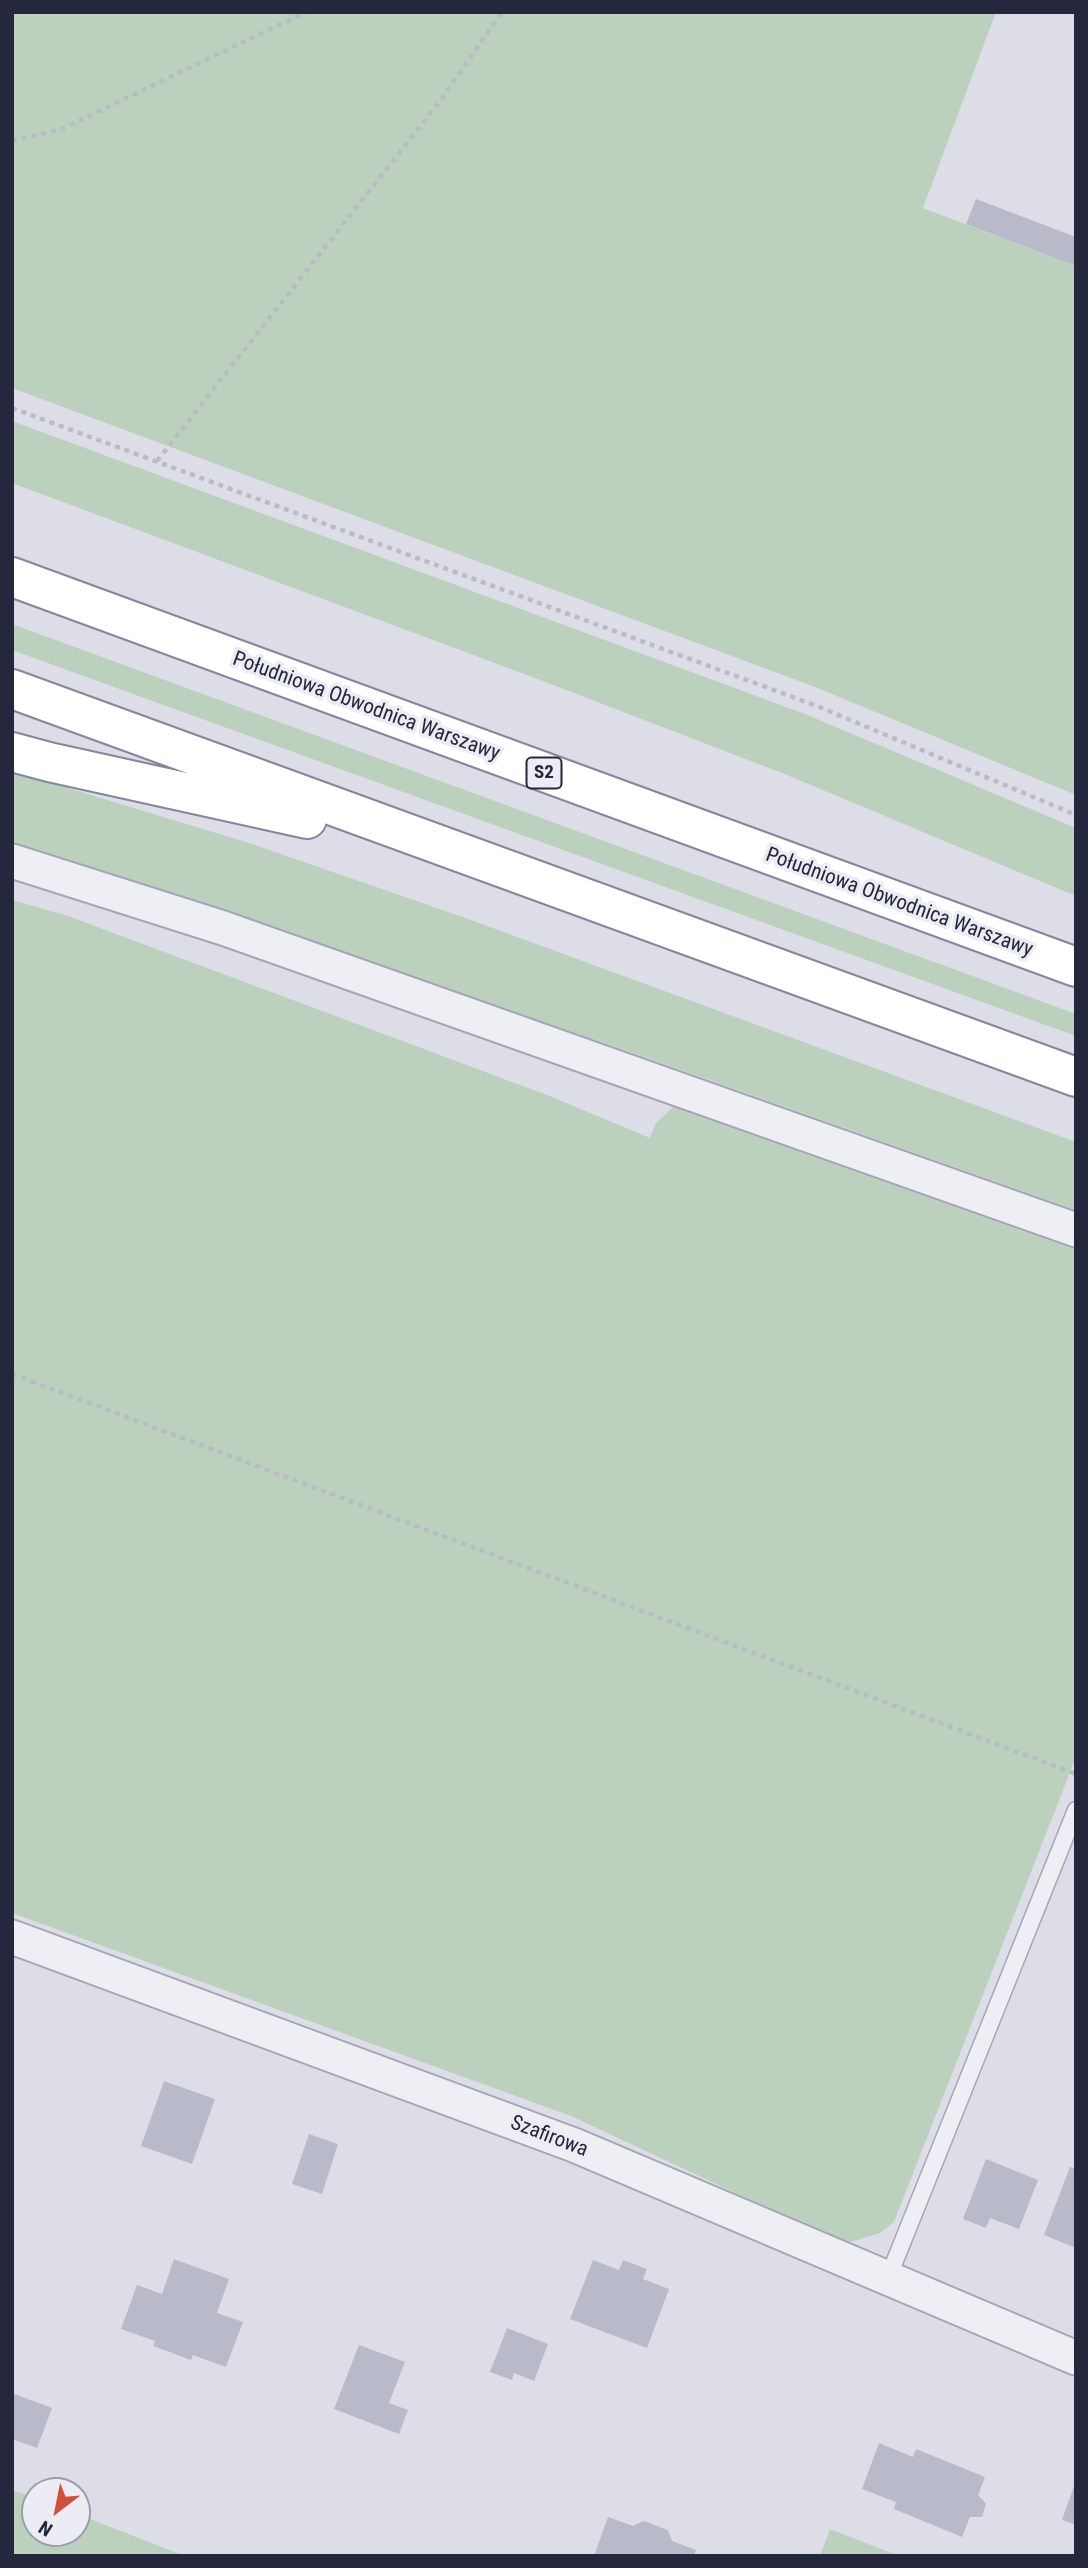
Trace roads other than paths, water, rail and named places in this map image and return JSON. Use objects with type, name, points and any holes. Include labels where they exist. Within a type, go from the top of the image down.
[{"type":"highway","name":"Południowa Obwodnica Warszawy","points":[[12,577],[1076,967]]},
{"type":"highway","points":[[12,689],[1076,1077]]},
{"type":"highway","points":[[12,752],[449,850]]},
{"type":"street","points":[[12,861],[223,928],[1076,1230]]},
{"type":"street","name":"Szafirowa","points":[[12,1937],[574,2145],[1076,2358]]},
{"type":"lane","points":[[888,2278],[1076,1810]]}]
